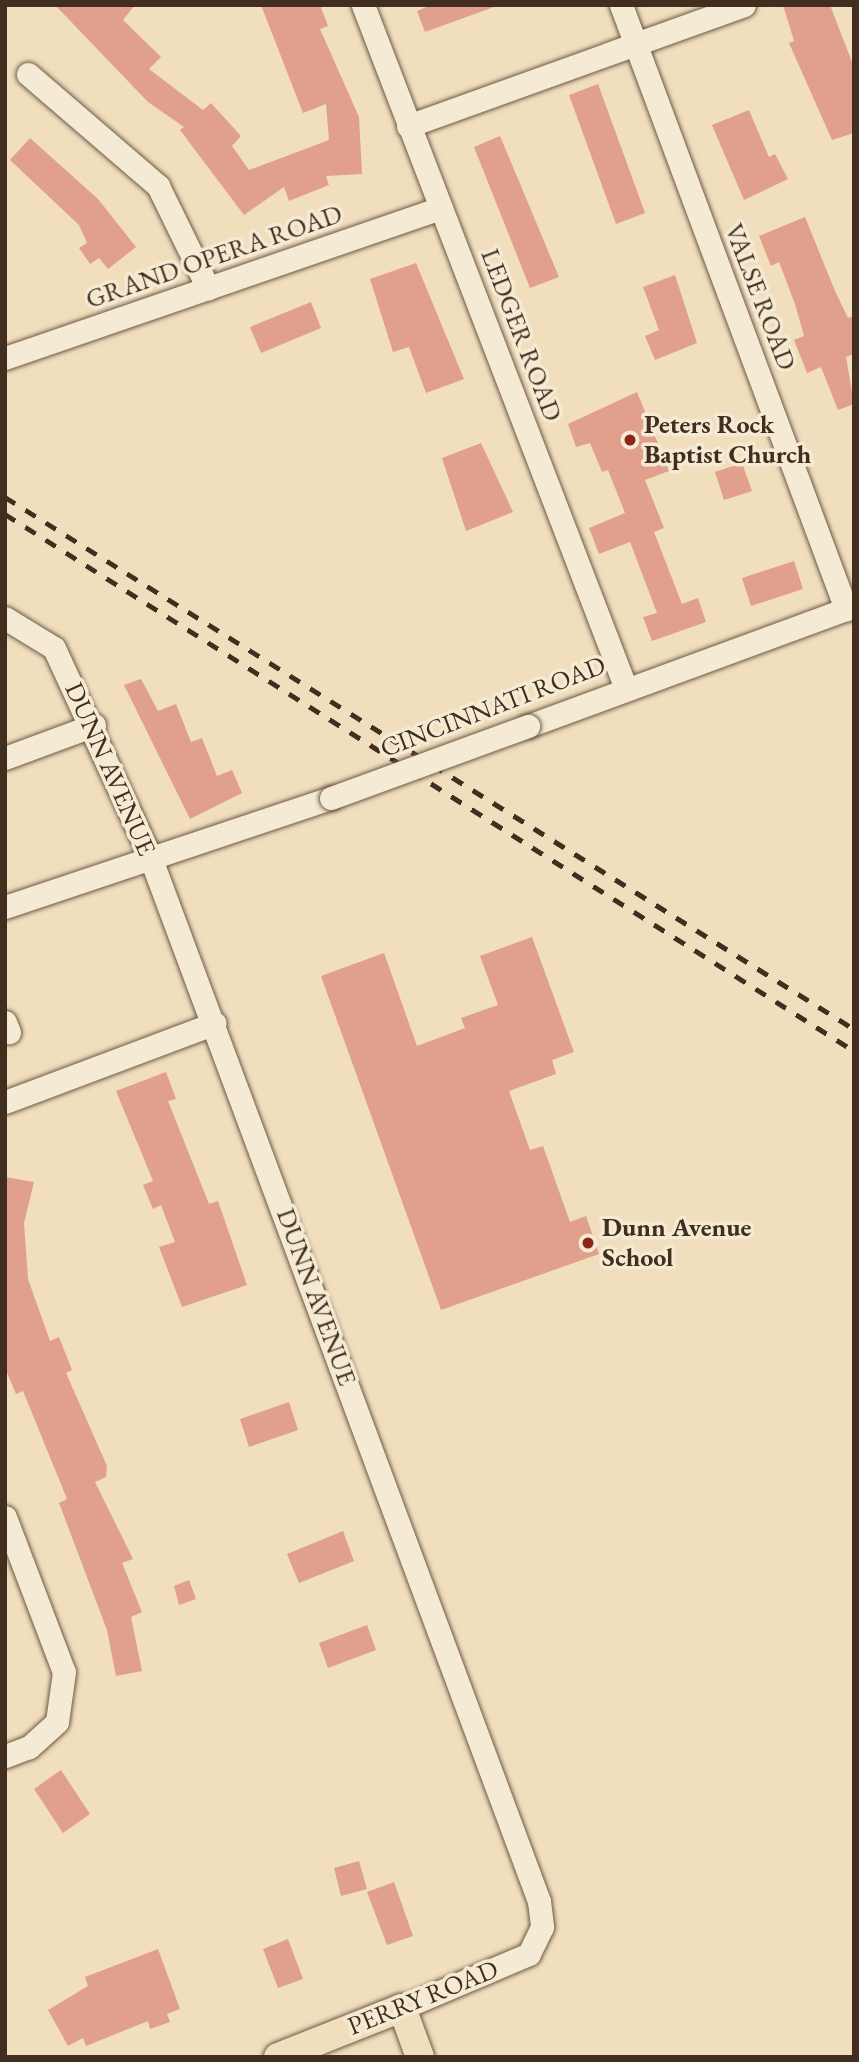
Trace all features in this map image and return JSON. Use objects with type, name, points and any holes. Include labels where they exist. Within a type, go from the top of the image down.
[{"type":"main road","name":"PERRY ROAD","points":[[278,2057],[402,2008]]},
{"type":"main road","points":[[402,2008],[420,2057]]},
{"type":"street","name":"LEDGER ROAD","points":[[363,5],[625,686]]},
{"type":"street","name":"VALSE ROAD","points":[[621,5],[850,608]]},
{"type":"street","points":[[408,126],[744,5]]},
{"type":"street","points":[[28,74],[158,186],[208,288]]},
{"type":"street","name":"GRAND OPERA ROAD","points":[[5,358],[441,208]]},
{"type":"street","name":"CINCINNATI ROAD","points":[[5,907],[331,798],[528,726],[625,686],[850,608]]},
{"type":"street","name":"DUNN AVENUE","points":[[5,618],[54,648],[94,725],[151,859],[215,1023],[539,1901],[542,1927],[529,1954]]},
{"type":"street","points":[[5,758],[94,725]]},
{"type":"street","points":[[5,1102],[215,1023]]},
{"type":"street","points":[[5,1517],[64,1672],[57,1721],[29,1746],[5,1756]]},
{"type":"street","name":"PERRY ROAD","points":[[402,2008],[529,1954]]},
{"type":"building","points":[[55,5],[135,5],[123,20],[161,57],[149,69],[203,110],[211,103],[241,136],[232,146],[249,170],[329,140],[326,104],[303,113],[261,5],[320,5],[328,26],[320,29],[359,117],[362,174],[326,176],[329,185],[289,201],[284,187],[244,215],[180,130],[184,127],[148,102]]},
{"type":"building","points":[[431,5],[494,7],[425,32],[417,11]]},
{"type":"building","points":[[783,5],[830,5],[854,67],[854,133],[832,140],[789,43],[794,41]]},
{"type":"building","points":[[598,84],[645,213],[616,224],[569,95]]},
{"type":"building","points":[[749,110],[769,157],[775,154],[788,179],[744,200],[712,125]]},
{"type":"building","points":[[500,136],[559,277],[530,288],[474,147]]},
{"type":"building","points":[[30,138],[98,199],[136,247],[108,269],[99,258],[90,264],[79,248],[87,243],[79,225],[10,160]]},
{"type":"building","points":[[805,217],[848,318],[854,316],[854,354],[846,357],[854,404],[838,410],[821,367],[807,373],[794,340],[804,336],[795,304],[779,262],[771,266],[759,236]]},
{"type":"building","points":[[416,263],[464,379],[426,393],[409,347],[393,352],[370,279]]},
{"type":"building","points":[[675,275],[697,343],[655,360],[645,336],[659,330],[643,287]]},
{"type":"building","points":[[311,302],[321,328],[261,353],[250,327]]},
{"type":"building","points":[[637,392],[669,471],[645,480],[664,528],[654,532],[682,604],[698,598],[706,622],[652,641],[643,617],[657,613],[630,542],[599,554],[589,528],[625,513],[608,470],[602,472],[590,443],[576,447],[568,424]]},
{"type":"building","points":[[481,443],[513,512],[466,531],[442,458]]},
{"type":"building","points":[[742,463],[752,491],[724,500],[715,472]]},
{"type":"building","points":[[794,561],[803,589],[751,606],[742,578]]},
{"type":"building","points":[[141,679],[158,711],[176,704],[191,742],[202,738],[217,776],[232,770],[242,793],[190,819],[124,685]]},
{"type":"building","points":[[532,937],[574,1052],[552,1060],[556,1074],[509,1091],[530,1150],[543,1146],[570,1222],[586,1216],[599,1254],[441,1310],[321,976],[384,953],[417,1046],[465,1028],[461,1018],[498,1005],[480,956]]},
{"type":"building","points":[[166,1072],[176,1099],[168,1101],[209,1204],[218,1201],[247,1285],[182,1307],[159,1247],[175,1242],[161,1205],[153,1209],[143,1185],[153,1181],[116,1091]]},
{"type":"building","points":[[5,1177],[34,1182],[24,1223],[28,1279],[50,1341],[59,1337],[72,1370],[66,1373],[107,1466],[106,1477],[95,1482],[133,1559],[122,1563],[142,1612],[131,1617],[142,1671],[116,1676],[107,1630],[59,1503],[67,1499],[23,1391],[16,1394],[5,1368]]},
{"type":"building","points":[[289,1402],[298,1430],[249,1447],[240,1419]]},
{"type":"building","points":[[343,1531],[354,1561],[299,1583],[287,1554]]},
{"type":"building","points":[[189,1580],[196,1599],[179,1605],[174,1586]]},
{"type":"building","points":[[367,1625],[376,1650],[328,1668],[319,1643]]},
{"type":"building","points":[[61,1770],[90,1814],[63,1833],[34,1789]]},
{"type":"building","points":[[359,1861],[367,1889],[341,1896],[334,1868]]},
{"type":"building","points":[[394,1882],[413,1936],[387,1945],[367,1892]]},
{"type":"building","points":[[288,1939],[303,1979],[278,1988],[263,1949]]},
{"type":"building","points":[[158,1949],[180,2009],[167,2014],[170,2022],[150,2029],[148,2021],[86,2046],[83,2038],[68,2046],[48,2010],[88,1986],[85,1977]]},
{"type":"railway","points":[[5,497],[854,1029]]},
{"type":"railway","points":[[5,514],[854,1051]]},
{"type":"place","name":"Peters Rock Baptist Church","points":[[630,440]]},
{"type":"place","name":"Dunn Avenue School","points":[[588,1243]]}]
